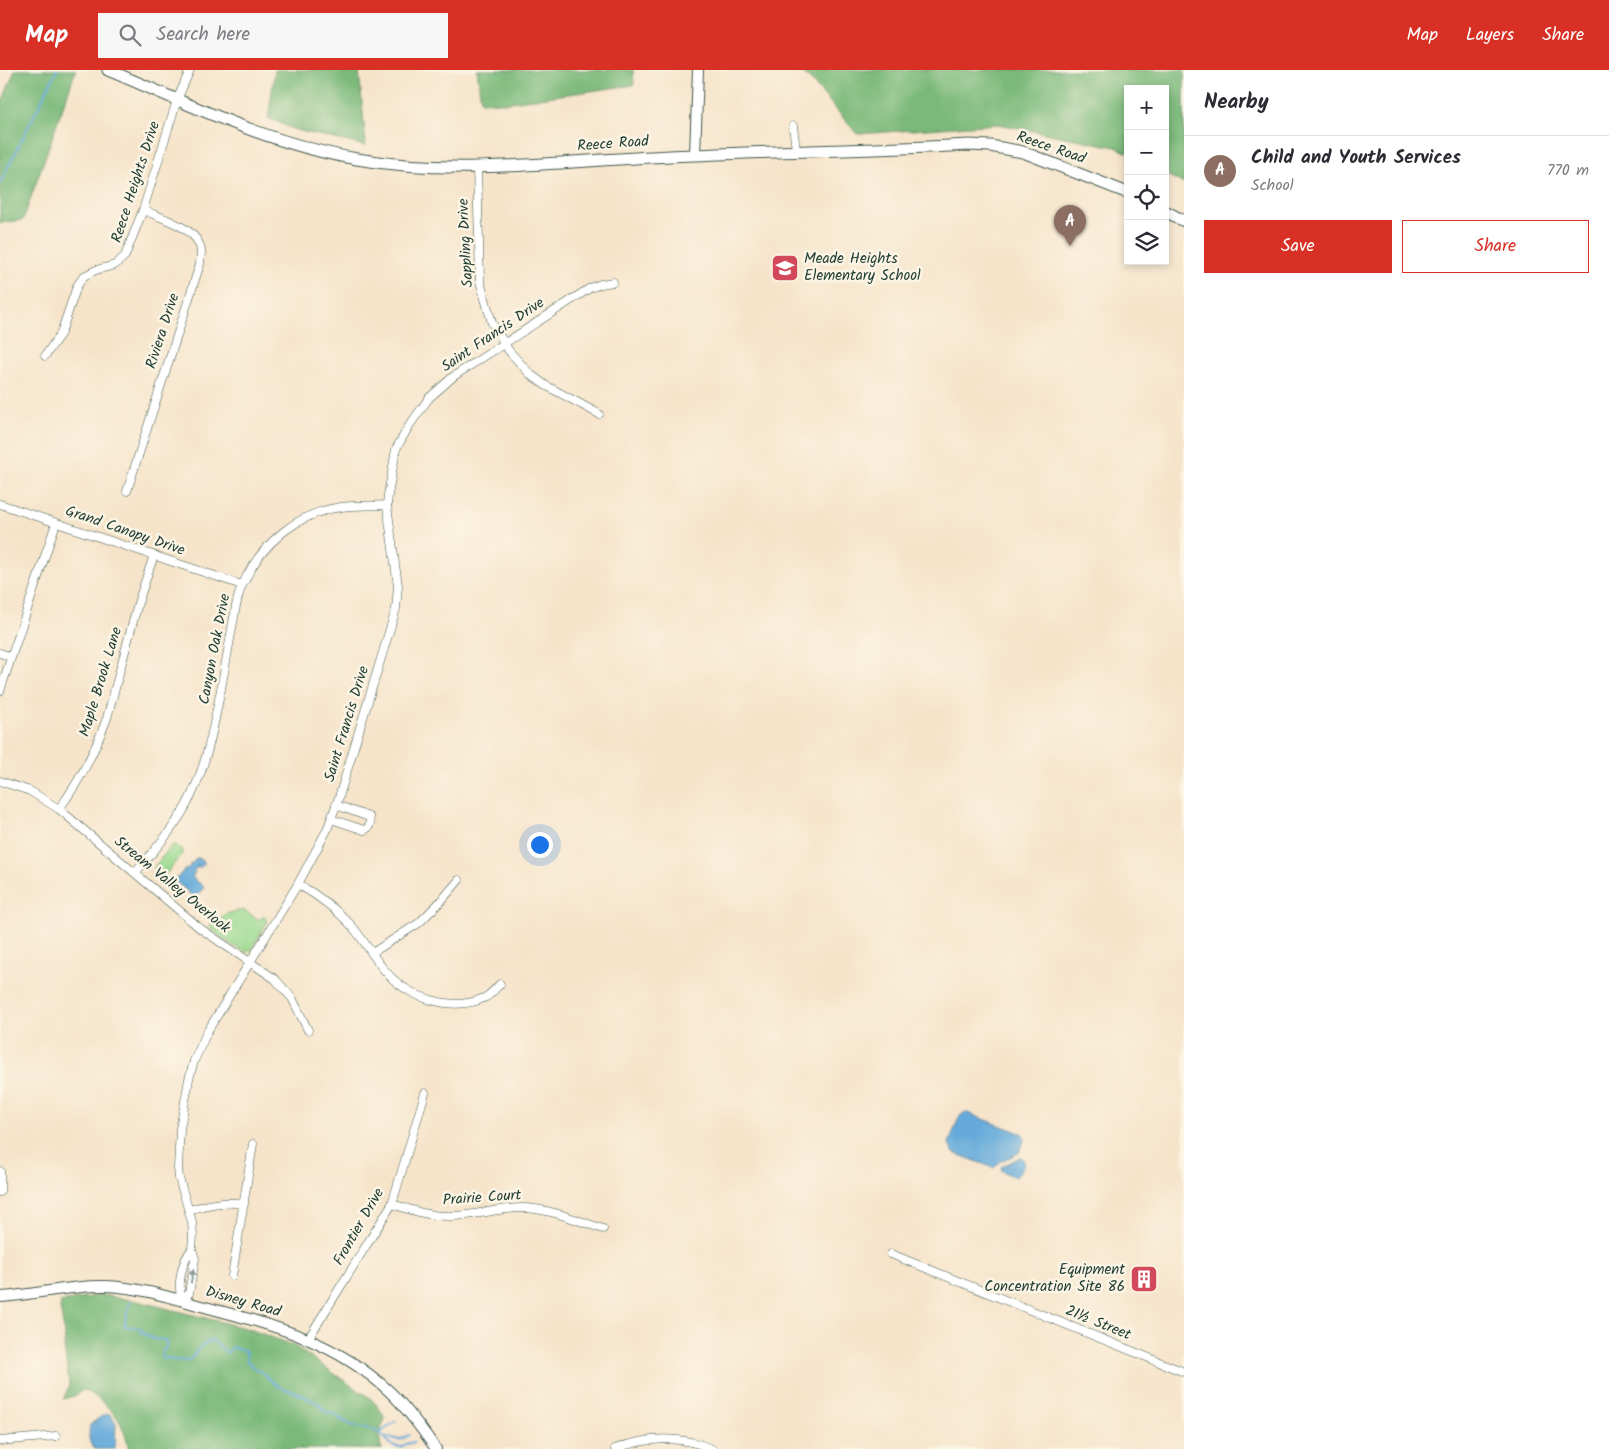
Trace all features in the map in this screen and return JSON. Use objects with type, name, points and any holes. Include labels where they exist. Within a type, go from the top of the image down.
[{"type":"main road","name":"Reece Road","points":[[108,70],[265,135],[326,153],[356,159],[452,168],[796,150],[969,145],[990,146],[1023,152],[1124,191]]},
{"type":"main road","points":[[1169,213],[1184,220]]},
{"type":"street","name":"Reece Heights Drive","points":[[45,356],[61,333],[77,286],[84,276],[96,270],[115,265],[126,256],[143,210],[177,100],[190,70]]},
{"type":"street","points":[[695,155],[698,70]]},
{"type":"street","points":[[793,126],[796,150]]},
{"type":"street","name":"Sappling Drive","points":[[477,167],[480,281],[492,323],[503,343],[519,363],[545,385],[598,414]]},
{"type":"street","name":"Riviera Drive","points":[[127,491],[200,264],[201,251],[198,242],[192,234],[143,210]]},
{"type":"street","name":"Saint Francis Drive","points":[[182,1301],[179,1291],[185,1258],[192,1249],[193,1236],[189,1210],[178,1168],[180,1129],[189,1079],[194,1061],[207,1032],[298,884],[319,847],[336,805],[396,609],[398,586],[387,505],[396,449],[420,408],[454,376],[590,288],[613,282]]},
{"type":"street","name":"Grand Canopy Drive","points":[[0,504],[242,585]]},
{"type":"street","name":"Canyon Oak Drive","points":[[135,873],[178,820],[193,793],[203,768],[212,738],[236,606],[242,585],[257,560],[267,546],[281,533],[294,524],[324,511],[342,507],[387,505]]},
{"type":"street","points":[[0,691],[56,522]]},
{"type":"street","name":"Maple Brook Lane","points":[[59,809],[88,764],[102,732],[138,603],[154,555]]},
{"type":"street","points":[[0,653],[11,657]]},
{"type":"street","name":"Stream Valley Overlook","points":[[0,781],[30,791],[59,809],[206,933],[275,979],[284,988],[299,1010],[308,1030]]},
{"type":"street","points":[[331,819],[364,830],[369,827],[368,817],[336,805]]},
{"type":"street","points":[[372,953],[419,923],[441,902],[459,880]]},
{"type":"street","points":[[298,884],[335,909],[351,925],[380,966],[398,984],[423,997],[450,1003],[475,1000],[487,996],[500,984]]},
{"type":"street","name":"Frontier Drive","points":[[308,1338],[392,1204],[425,1093]]},
{"type":"street","points":[[232,1276],[253,1144]]},
{"type":"street","points":[[0,1171],[0,1192]]},
{"type":"street","points":[[189,1210],[218,1202],[244,1204]]},
{"type":"street","name":"Prairie Court","points":[[392,1204],[424,1214],[451,1216],[507,1209],[538,1209],[603,1229]]},
{"type":"street","name":"21½ Street","points":[[891,1254],[1184,1372]]},
{"type":"street","name":"Disney Road","points":[[0,1297],[81,1286],[106,1286],[144,1291],[271,1325],[308,1338],[332,1350],[371,1375],[403,1406],[436,1449]]},
{"type":"street","points":[[0,1441],[56,1436]]},
{"type":"street","points":[[615,1449],[629,1443],[674,1439],[702,1444],[712,1449]]},
{"type":"green space","points":[[15,70],[76,70],[23,220],[0,223],[0,107]]},
{"type":"green space","points":[[275,70],[359,70],[366,146],[296,130],[268,118]]},
{"type":"green space","points":[[477,70],[633,70],[634,85],[503,103],[481,101]]},
{"type":"green space","points":[[798,70],[1184,70],[1184,184],[1169,176],[1169,85],[1124,85],[1124,151],[1116,147],[998,124],[857,134],[811,80]]},
{"type":"green space","points":[[172,845],[176,845],[182,850],[182,854],[166,874],[162,874],[155,869],[155,866]]},
{"type":"green space","points":[[243,910],[260,920],[263,916],[265,917],[267,922],[252,949],[246,952],[220,937],[210,925],[213,921],[217,924],[225,914]]},
{"type":"green space","points":[[102,1295],[137,1301],[249,1329],[293,1345],[374,1402],[385,1418],[379,1435],[381,1448],[383,1449],[129,1449],[124,1431],[118,1419],[96,1397],[83,1390],[74,1396],[63,1399],[69,1383],[64,1347],[65,1336],[60,1308],[61,1302]]},
{"type":"water","points":[[196,858],[205,863],[200,868],[198,864],[197,868],[193,870],[195,872],[192,877],[204,887],[195,898],[175,881],[184,870],[190,867],[190,864]]},
{"type":"water","points":[[965,1112],[1023,1134],[1024,1141],[1019,1153],[1001,1161],[994,1168],[954,1153],[949,1143],[959,1117]]},
{"type":"water","points":[[1020,1157],[1024,1160],[1024,1165],[1015,1177],[1002,1171],[1001,1167]]},
{"type":"water","points":[[110,1414],[116,1424],[115,1449],[95,1449],[90,1441],[90,1425],[103,1415]]},
{"type":"waterway","points":[[0,183],[57,70]]},
{"type":"waterway","points":[[130,1302],[124,1326],[141,1328],[141,1332],[154,1339],[166,1342],[167,1347],[163,1350],[162,1359],[169,1358],[172,1360],[189,1361],[196,1351],[212,1340],[227,1353],[232,1347],[244,1351],[247,1361],[279,1387],[298,1393],[319,1404],[328,1413],[335,1414],[353,1426],[372,1429],[380,1433],[396,1421]]},
{"type":"waterway","points":[[380,1433],[385,1438],[389,1437],[399,1440],[409,1435]]},
{"type":"waterway","points":[[385,1438],[393,1446],[401,1447],[414,1442]]},
{"type":"place","name":"Child and Youth Services","points":[[1070,246]]},
{"type":"place","name":"Meade Heights Elementary School","points":[[785,268]]},
{"type":"place","name":"Equipment Concentration Site 86","points":[[1144,1279]]}]
